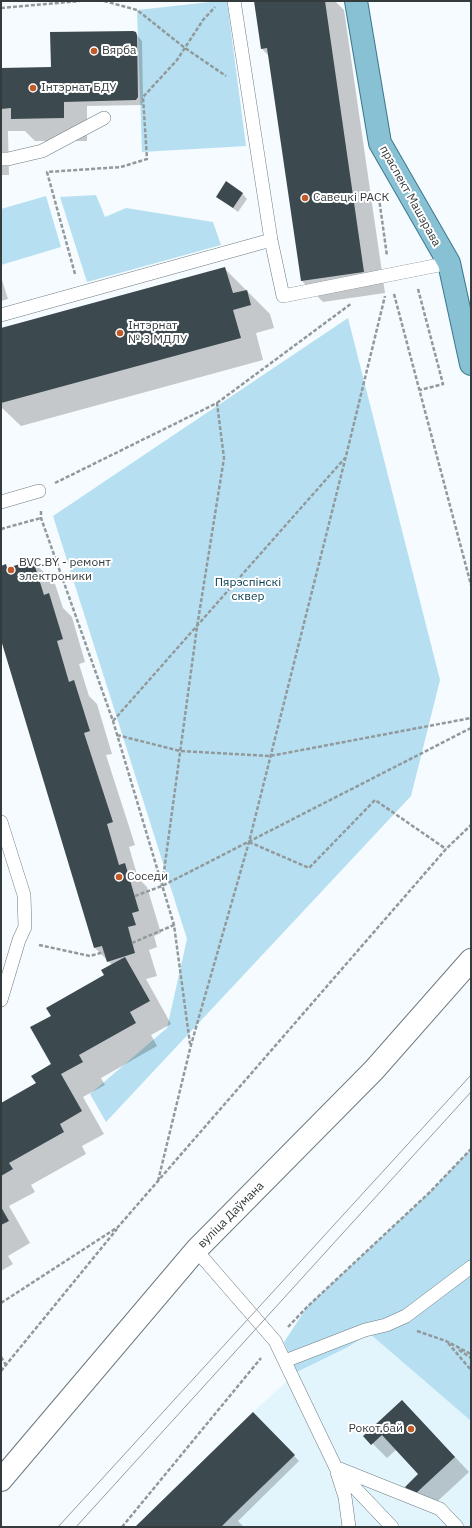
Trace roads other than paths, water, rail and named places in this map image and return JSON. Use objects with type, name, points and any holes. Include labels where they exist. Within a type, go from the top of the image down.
[{"type":"main road","name":"праспект Машэрава","points":[[356,1],[380,143],[448,263],[471,364]]},
{"type":"main road","name":"вуліца Даўмана","points":[[1,1480],[196,1250],[374,1070],[471,960]]},
{"type":"lane","points":[[234,1],[271,240],[283,296],[448,263]]},
{"type":"lane","points":[[1,159],[8,159],[42,151],[104,118]]},
{"type":"lane","points":[[1,315],[271,240]]},
{"type":"lane","points":[[1,502],[39,490]]},
{"type":"lane","points":[[1,822],[24,895],[25,927],[19,940],[1,1000]]},
{"type":"lane","points":[[196,1250],[275,1341],[336,1468],[345,1497],[348,1527]]},
{"type":"lane","points":[[285,1361],[365,1330],[386,1325],[406,1316],[471,1266]]},
{"type":"lane","points":[[336,1468],[392,1527]]},
{"type":"lane","points":[[336,1468],[440,1509],[457,1527]]},
{"type":"tram line","points":[[58,1527],[471,1075]]},
{"type":"tram line","points":[[76,1527],[471,1092]]},
{"type":"place","name":"Вярба","points":[[94,51]]},
{"type":"place","name":"Інтэрнат БДУ","points":[[33,88]]},
{"type":"place","name":"Савецкі РАСК","points":[[305,198]]},
{"type":"place","name":"Інтэрнат № 3 МДЛУ","points":[[120,333]]},
{"type":"place","name":"BVC.BY - ремонт электроники","points":[[11,570]]},
{"type":"place","name":"Соседи","points":[[119,877]]},
{"type":"place","name":"Рокот.бай","points":[[411,1429]]},
{"type":"park label","name":"Пярэспінскі сквер","points":[[248,590]]}]
